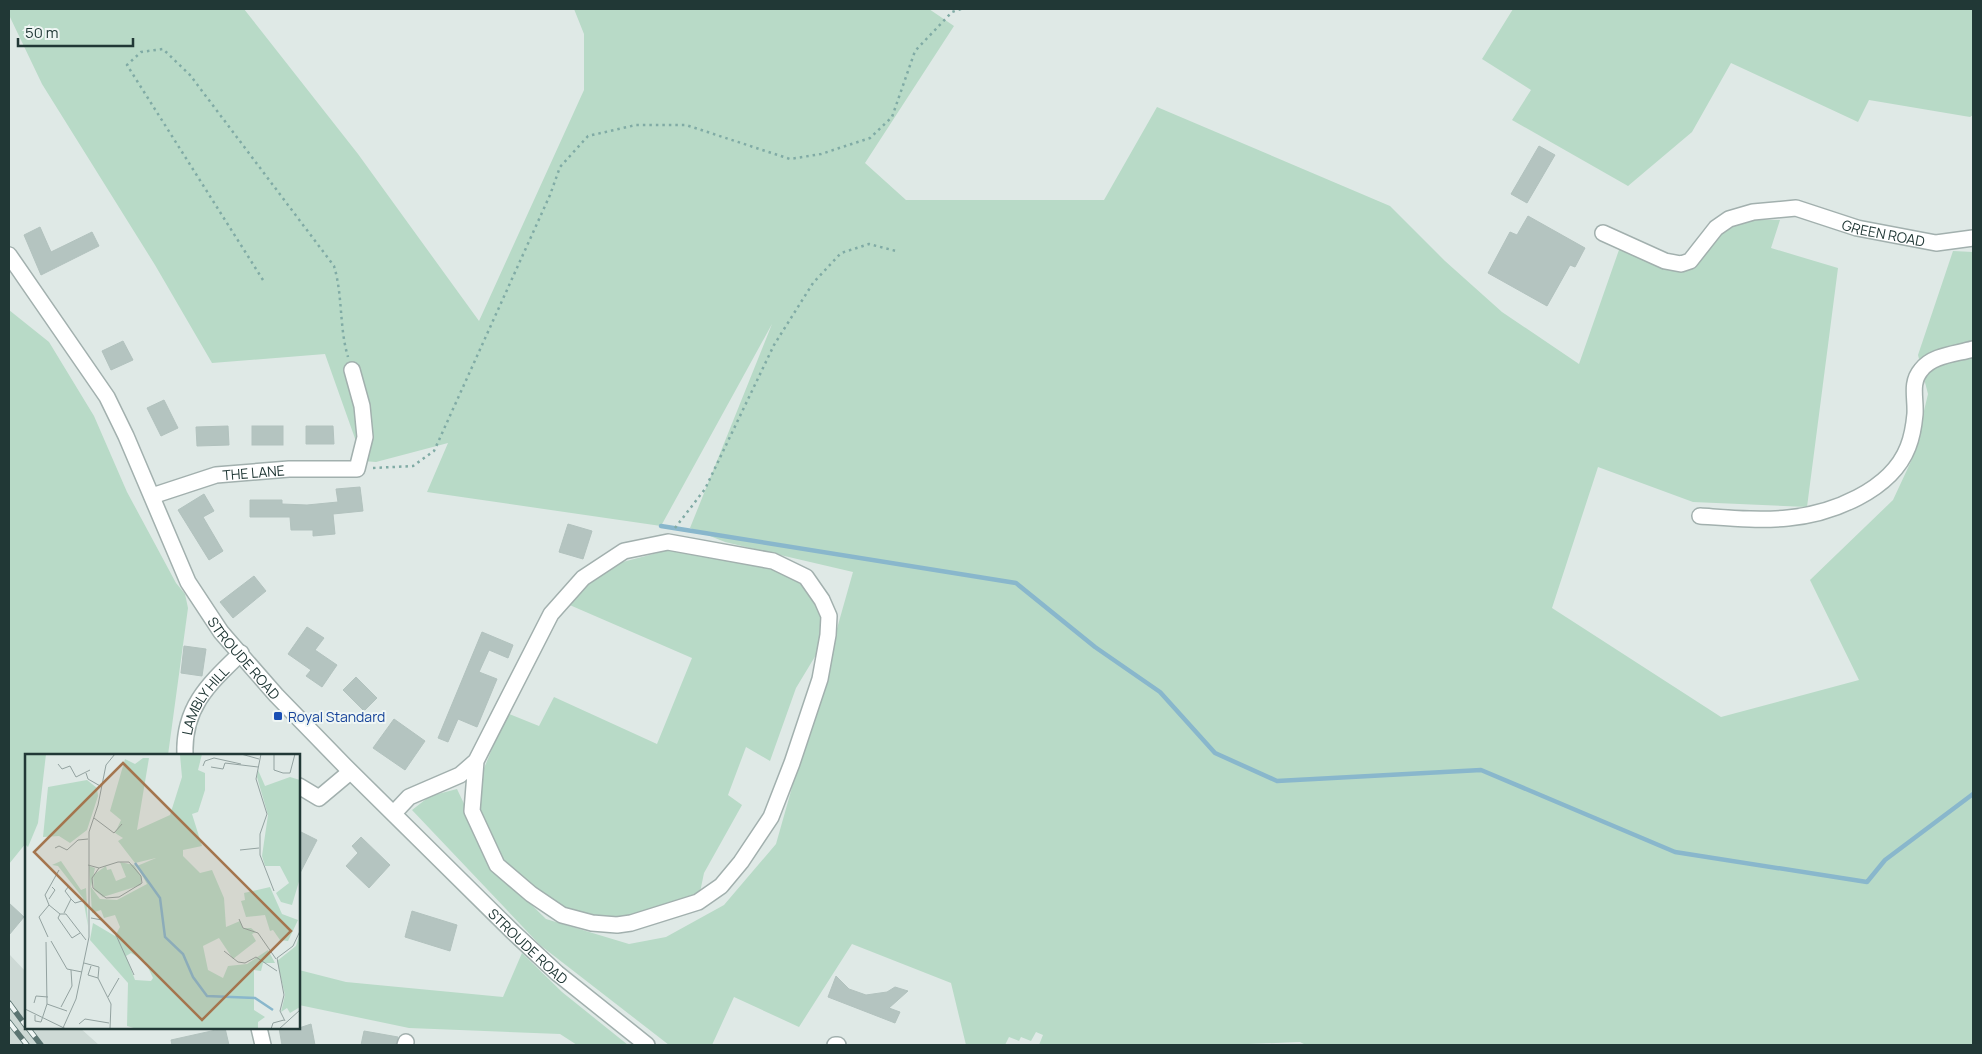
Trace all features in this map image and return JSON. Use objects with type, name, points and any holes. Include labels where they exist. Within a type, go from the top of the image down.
[{"type":"street","name":"GREEN ROAD","points":[[1603,233],[1665,261],[1681,264],[1690,261],[1716,228],[1729,219],[1753,212],[1796,208],[1857,228],[1936,243],[1973,238]]},
{"type":"street","name":"STROUDE ROAD","points":[[9,255],[15,275],[107,397],[152,496],[188,582],[211,619],[276,695],[350,772],[557,973],[647,1045]]},
{"type":"street","points":[[1700,516],[1751,520],[1789,518],[1818,512],[1866,492],[1892,472],[1908,448],[1915,413],[1915,381],[1922,368],[1935,359],[1973,350]]},
{"type":"street","points":[[352,370],[362,406],[366,437],[357,469]]},
{"type":"street","name":"THE LANE","points":[[152,496],[216,475],[289,469],[357,469]]},
{"type":"street","points":[[394,813],[409,797],[460,775],[476,761],[551,614],[583,578],[624,551],[668,542],[773,561],[806,577],[822,600],[829,616],[828,635],[820,679],[772,817],[741,862],[721,886],[698,902],[650,918],[617,925],[592,923],[562,914],[531,894],[497,865],[472,811],[476,761]]},
{"type":"street","name":"LAMBLY HILL","points":[[185,754],[188,720],[194,705],[205,690],[241,653]]},
{"type":"street","points":[[300,787],[319,798],[350,772]]},
{"type":"street","points":[[259,1029],[263,1045]]},
{"type":"path","points":[[357,469],[413,466],[434,451],[550,194],[560,167],[588,136],[636,125],[686,125],[790,158],[821,154],[850,145],[870,138],[892,117],[915,51],[952,12],[961,9]]},
{"type":"path","points":[[263,280],[127,65],[141,52],[163,49],[190,75],[334,266],[338,282],[342,337],[352,370]]},
{"type":"path","points":[[679,523],[705,489],[774,345],[813,283],[841,253],[869,244],[896,251]]},
{"type":"shaded area","points":[[9,954],[25,971],[25,1029],[81,1029],[99,1045],[9,1045]]},
{"type":"green space","points":[[9,9],[244,9],[358,154],[479,321],[584,90],[584,34],[574,9],[929,9],[954,26],[865,163],[906,200],[1104,200],[1157,107],[1390,206],[1445,261],[1502,312],[1579,364],[1620,247],[1681,264],[1729,219],[1780,220],[1771,248],[1838,268],[1807,507],[1693,502],[1598,467],[1552,608],[1721,717],[1859,680],[1810,580],[1893,500],[1913,457],[1928,394],[1918,355],[1953,251],[1973,252],[1973,1045],[1306,1045],[1300,1042],[1225,1045],[1039,1045],[1043,1035],[1036,1032],[1031,1041],[1021,1037],[1019,1041],[1009,1037],[1005,1045],[966,1045],[951,983],[852,944],[799,1027],[734,997],[712,1045],[669,1045],[540,945],[412,810],[430,796],[457,789],[495,869],[546,919],[629,944],[666,937],[724,905],[776,844],[853,572],[725,542],[690,528],[772,324],[661,526],[427,492],[448,443],[376,462],[363,461],[325,354],[212,363],[155,265],[42,84],[9,15]]},
{"type":"green space","points":[[1513,9],[1973,9],[1973,115],[1970,117],[1869,100],[1858,122],[1731,63],[1692,132],[1628,186],[1512,120],[1531,90],[1482,59]]},
{"type":"green space","points":[[9,310],[49,342],[94,416],[127,492],[176,583],[185,594],[188,608],[168,754],[25,754],[25,844],[9,864]]},
{"type":"green space","points":[[668,542],[794,570],[829,616],[828,635],[796,688],[770,761],[746,747],[728,795],[742,805],[704,873],[698,902],[618,922],[563,911],[503,861],[477,811],[482,773],[507,713],[539,726],[554,697],[657,744],[692,658],[565,603],[615,564],[661,552]]},
{"type":"green space","points":[[522,953],[562,992],[628,1045],[577,1045],[560,1034],[409,1028],[300,1005],[300,970],[346,982],[503,997]]},
{"type":"building","points":[[1539,146],[1555,155],[1527,203],[1511,194]]},
{"type":"building","points":[[1528,216],[1585,248],[1575,267],[1570,265],[1547,306],[1488,273],[1510,232],[1517,235]]},
{"type":"building","points":[[40,227],[51,252],[92,232],[99,246],[41,275],[24,235]]},
{"type":"building","points":[[123,341],[133,360],[111,370],[102,351]]},
{"type":"building","points":[[164,400],[178,428],[161,436],[147,408]]},
{"type":"building","points":[[228,426],[229,445],[197,446],[196,427]]},
{"type":"building","points":[[252,426],[283,426],[283,445],[252,445]]},
{"type":"building","points":[[306,426],[333,426],[334,444],[306,444]]},
{"type":"building","points":[[360,487],[363,511],[333,514],[335,534],[313,536],[313,530],[291,530],[290,517],[250,517],[250,500],[282,500],[282,504],[307,505],[338,502],[336,489]]},
{"type":"building","points":[[204,494],[214,511],[203,517],[223,551],[209,560],[178,510]]},
{"type":"building","points":[[568,524],[592,531],[583,559],[559,552]]},
{"type":"building","points":[[254,576],[266,591],[233,618],[220,602]]},
{"type":"building","points":[[307,627],[324,638],[315,650],[337,665],[322,687],[306,676],[311,670],[288,654]]},
{"type":"building","points":[[482,632],[513,645],[508,658],[489,650],[479,672],[497,679],[477,727],[458,719],[448,742],[438,738]]},
{"type":"building","points":[[184,646],[206,649],[202,676],[181,673]]},
{"type":"building","points":[[356,677],[377,698],[364,711],[343,690]]},
{"type":"building","points":[[394,719],[425,741],[405,770],[373,748]]},
{"type":"building","points":[[300,832],[317,840],[300,873]]},
{"type":"building","points":[[361,837],[390,865],[369,888],[346,866],[358,853],[352,846]]},
{"type":"building","points":[[9,903],[24,917],[9,935]]},
{"type":"building","points":[[412,911],[457,925],[450,951],[405,937]]},
{"type":"building","points":[[836,976],[849,989],[866,995],[887,992],[895,987],[908,991],[889,1008],[900,1012],[895,1023],[828,997]]},
{"type":"building","points":[[311,1024],[315,1045],[282,1045],[279,1029],[300,1028]]},
{"type":"building","points":[[225,1029],[229,1045],[172,1045],[171,1040]]},
{"type":"building","points":[[364,1031],[398,1037],[396,1045],[361,1045]]},
{"type":"waterway","points":[[661,526],[1016,583],[1095,647],[1160,692],[1215,753],[1277,781],[1481,770],[1675,852],[1867,882],[1885,860],[1973,794]]},
{"type":"railway","points":[[9,1003],[25,1025]]},
{"type":"railway","points":[[9,1022],[27,1045]]},
{"type":"railway","points":[[29,1029],[41,1045]]},
{"type":"place","name":"Royal Standard","points":[[278,716]]}]
